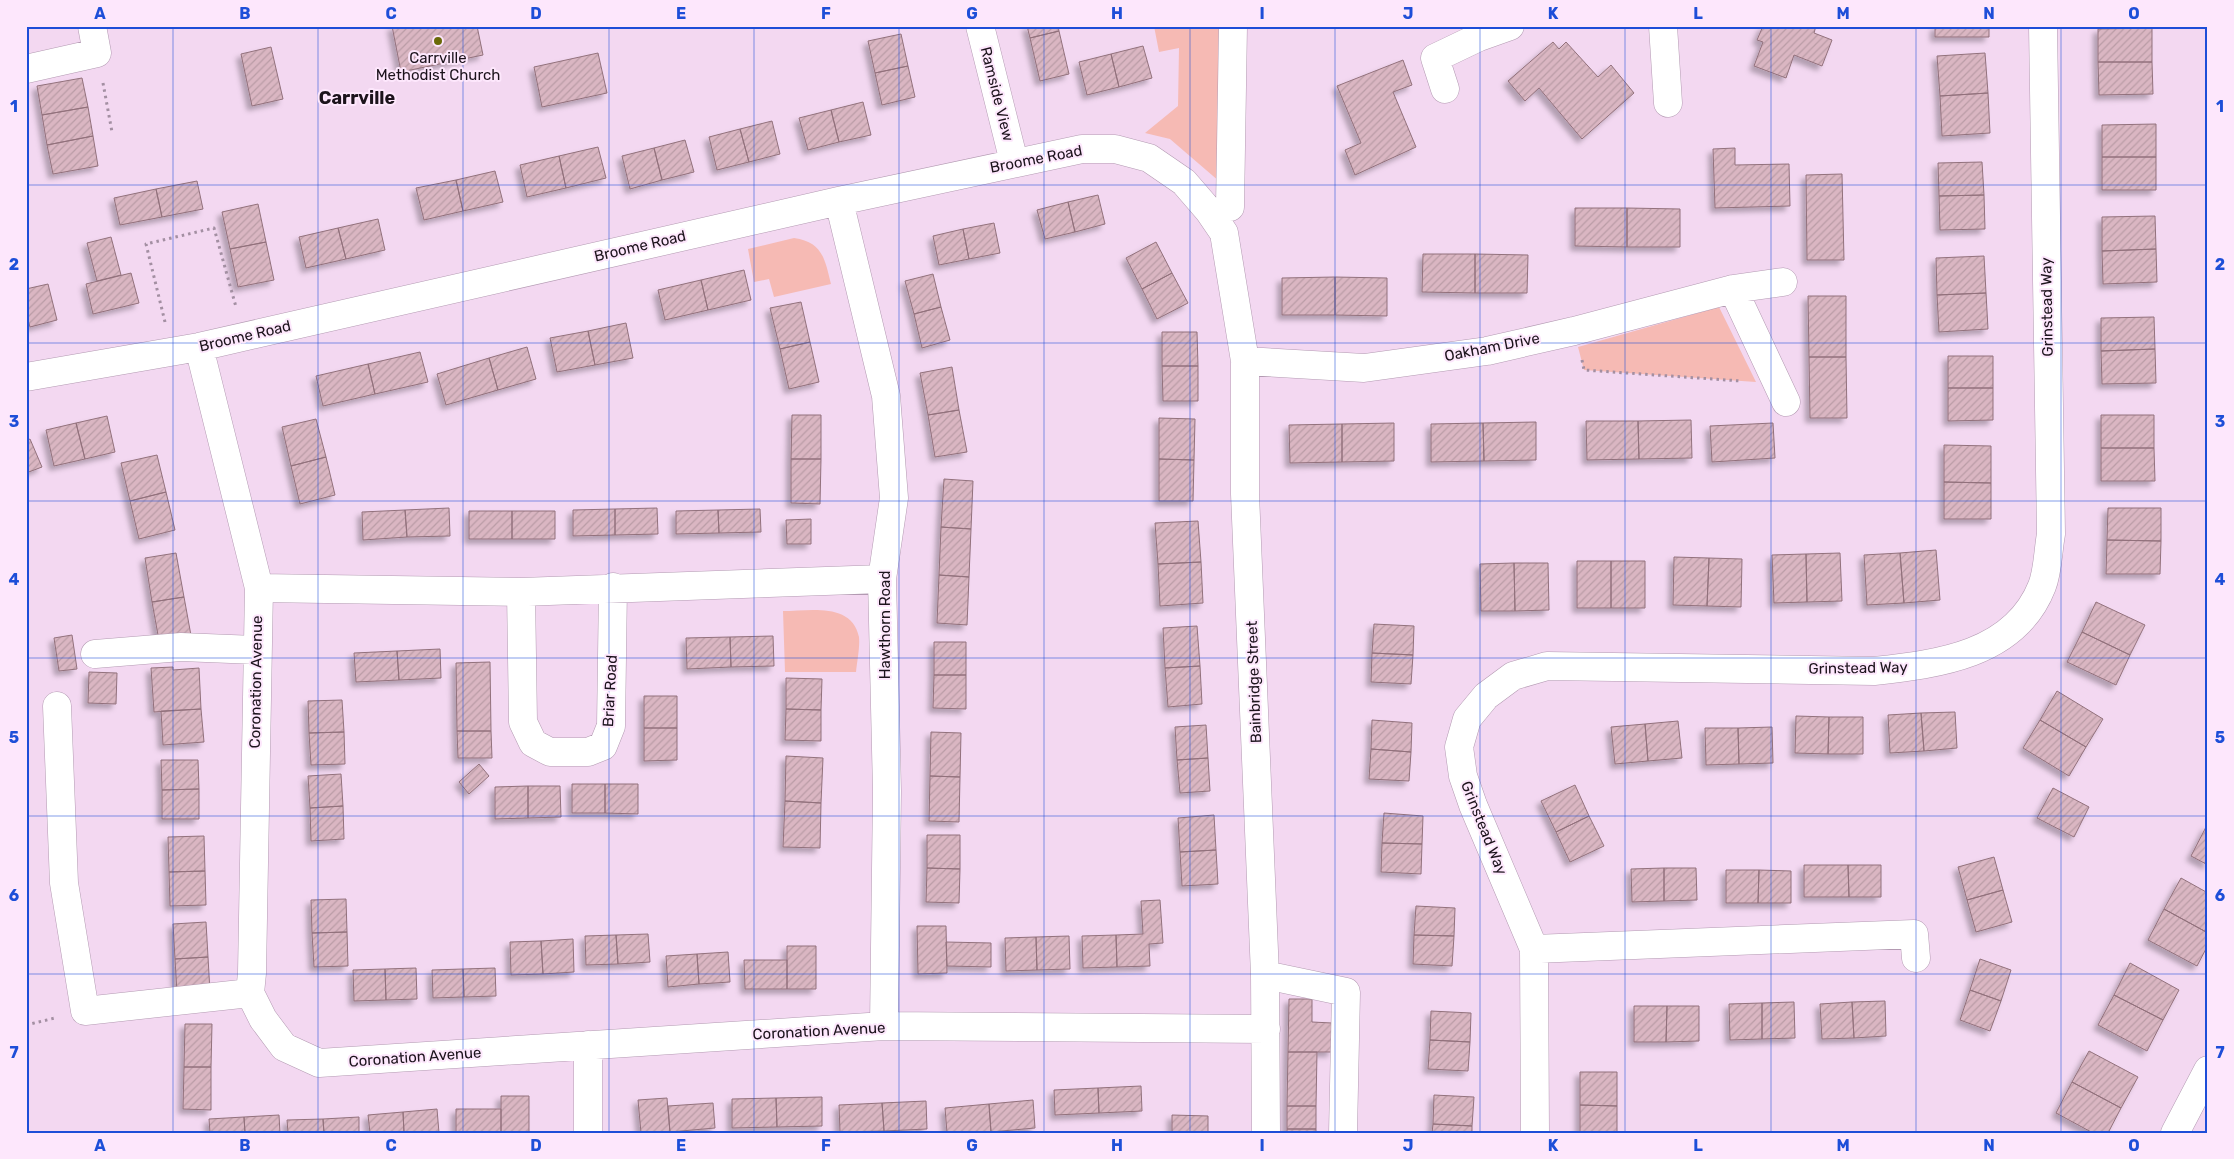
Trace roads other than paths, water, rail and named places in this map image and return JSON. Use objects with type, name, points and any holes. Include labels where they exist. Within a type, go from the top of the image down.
[{"type":"street","points":[[26,69],[97,53],[92,26]]},
{"type":"street","name":"Ramside View","points":[[980,26],[1014,162]]},
{"type":"street","points":[[1227,220],[1233,26]]},
{"type":"street","points":[[1445,90],[1435,58],[1480,37],[1510,26]]},
{"type":"street","points":[[1663,26],[1668,103]]},
{"type":"street","name":"Grinstead Way","points":[[1535,1133],[1534,949],[1472,805],[1464,776],[1459,746],[1467,719],[1486,696],[1514,676],[1547,666],[1874,670],[1916,666],[1950,660],[1998,640],[2025,616],[2042,586],[2051,534],[2042,26]]},
{"type":"street","name":"Broome Road","points":[[26,377],[199,347],[839,201],[1014,162],[1082,149],[1115,149],[1150,158],[1184,182],[1209,211],[1227,220]]},
{"type":"street","name":"Hawthorn Road","points":[[839,201],[886,396],[894,498],[882,579],[887,791],[884,1026]]},
{"type":"street","name":"Bainbridge Street","points":[[1227,220],[1245,361],[1245,494],[1266,976],[1266,1133]]},
{"type":"street","name":"Oakham Drive","points":[[1245,361],[1364,368],[1487,351],[1574,331],[1733,289],[1783,282]]},
{"type":"street","points":[[1733,289],[1781,393]]},
{"type":"street","name":"Coronation Avenue","points":[[199,347],[259,588],[256,650],[252,973],[250,994],[263,1019],[284,1048],[319,1063],[884,1026],[1266,1029]]},
{"type":"street","points":[[259,588],[521,592],[613,587],[882,579]]},
{"type":"street","name":"Briar Road","points":[[521,592],[523,722],[533,743],[550,752],[588,752],[603,746],[611,726],[613,587]]},
{"type":"street","points":[[95,654],[181,647],[256,650]]},
{"type":"street","points":[[57,706],[64,883],[85,1012],[250,994]]},
{"type":"street","points":[[1534,949],[1914,934],[1916,958]]},
{"type":"street","points":[[1266,976],[1346,992],[1343,1133]]},
{"type":"street","points":[[588,1046],[588,1133]]},
{"type":"street","points":[[2174,1133],[2208,1070]]},
{"type":"place","name":"Carrville Methodist Church","points":[[438,41]]},
{"type":"district","name":"Carrville","points":[[357,98]]}]
